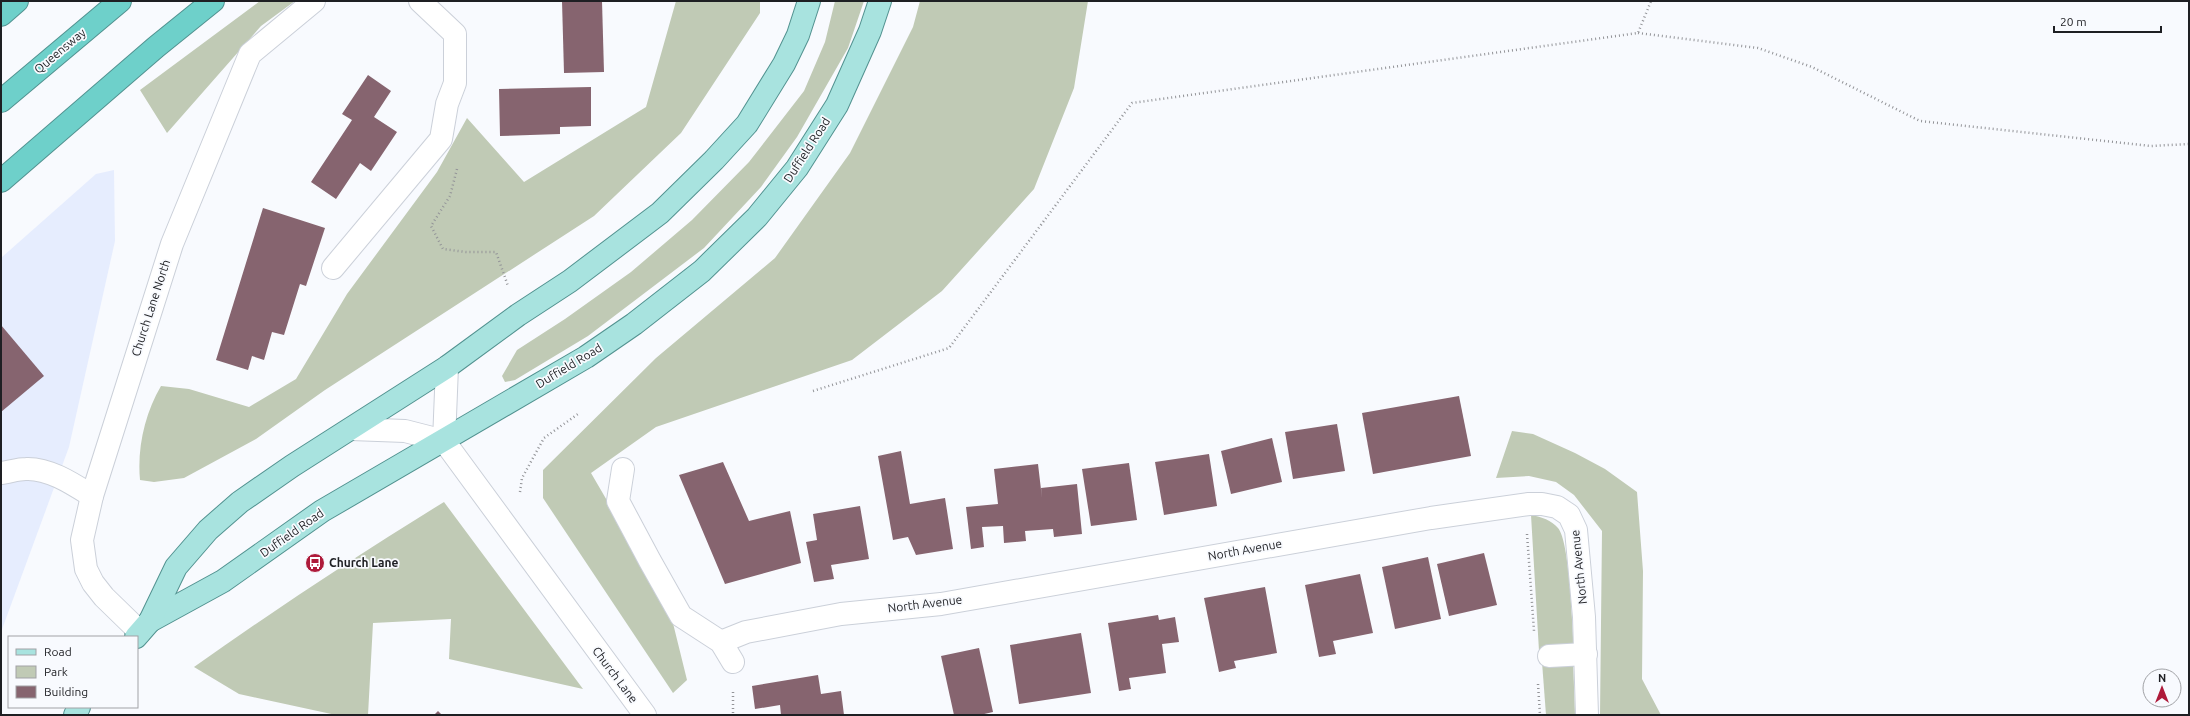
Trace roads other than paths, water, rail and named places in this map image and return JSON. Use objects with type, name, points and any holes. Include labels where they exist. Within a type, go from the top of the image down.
[{"type":"highway","points":[[1,15],[17,1]]},
{"type":"highway","name":"Queensway","points":[[1,101],[120,1]]},
{"type":"highway","points":[[1,181],[156,47],[213,1]]},
{"type":"main road","points":[[142,630],[176,567],[208,530],[240,502],[292,466],[447,367],[518,315],[570,281],[660,213],[714,160],[747,124],[784,64],[798,35],[809,1]]},
{"type":"main road","name":"Duffield Road","points":[[142,630],[223,581],[322,511],[586,357],[634,324],[702,271],[757,217],[797,168],[837,105],[870,31],[880,1]]},
{"type":"street","name":"Church Lane North","points":[[142,630],[104,597],[93,583],[86,569],[82,540],[92,496],[172,244],[250,54],[314,1]]},
{"type":"street","points":[[333,268],[441,139],[447,104],[454,83],[455,34],[420,1]]},
{"type":"street","points":[[351,429],[406,431],[444,441],[447,367]]},
{"type":"street","name":"Church Lane","points":[[444,441],[645,715]]},
{"type":"street","points":[[1,473],[26,469],[47,472],[92,496]]},
{"type":"street","points":[[624,469],[618,501],[681,616],[721,642],[733,662]]},
{"type":"street","name":"North Avenue","points":[[721,642],[746,632],[841,614],[941,604],[1431,518],[1524,504],[1542,504],[1557,507],[1569,515],[1576,530],[1586,654],[1587,715]]},
{"type":"street","points":[[1549,656],[1586,654]]},
{"type":"place","name":"Church Lane","points":[[315,563]]}]
